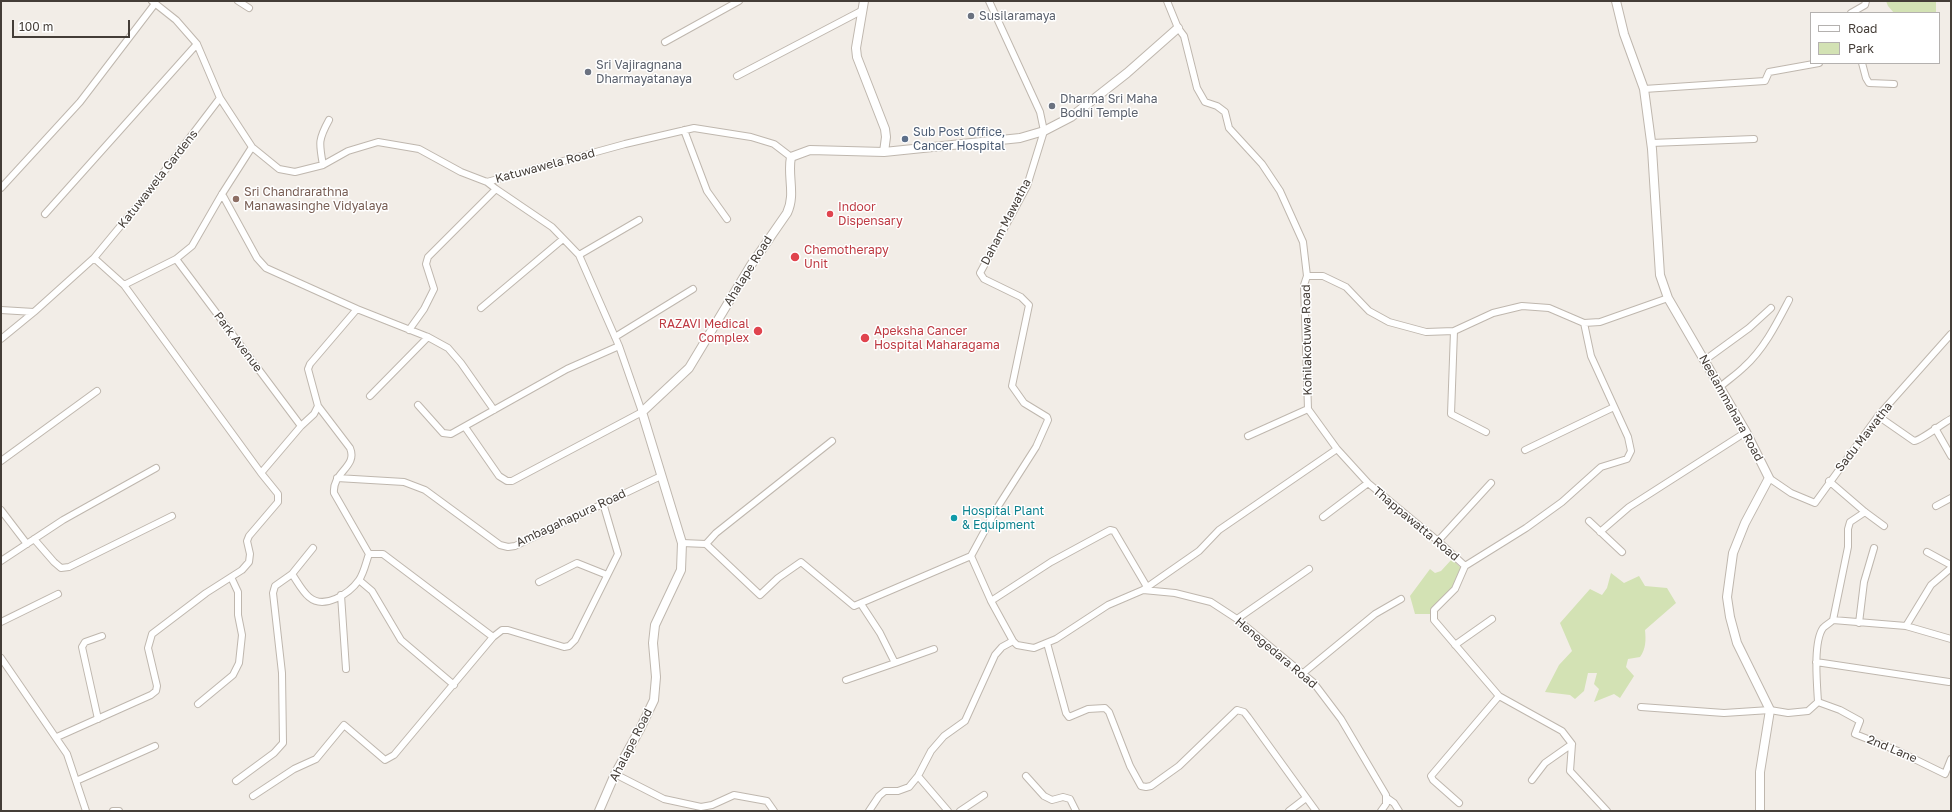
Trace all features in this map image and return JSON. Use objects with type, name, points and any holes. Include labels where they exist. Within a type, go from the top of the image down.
[{"type":"street","points":[[238,1],[249,8]]},
{"type":"street","points":[[665,42],[739,1]]},
{"type":"street","points":[[864,1],[856,48],[885,129],[886,137],[884,152]]},
{"type":"street","name":"Daham Mawatha","points":[[971,556],[997,508],[1036,447],[1048,420],[1047,417],[1024,403],[1012,386],[1029,305],[1021,297],[984,279],[980,273],[1028,186],[1044,131],[1040,112],[989,1]]},
{"type":"street","points":[[1167,1],[1178,28],[1184,36],[1197,88],[1205,102],[1217,106],[1225,112],[1229,128],[1262,164],[1280,192],[1304,242],[1307,276]]},
{"type":"street","name":"Neelammahara Road","points":[[1616,1],[1624,34],[1644,89],[1651,142],[1660,275],[1668,298],[1746,432],[1769,478]]},
{"type":"street","points":[[1853,12],[1865,5],[1866,1]]},
{"type":"street","points":[[1,188],[80,102],[153,3]]},
{"type":"street","name":"Katuwawela Road","points":[[153,3],[176,20],[197,44],[220,98],[252,147],[279,169],[295,172],[323,165],[348,151],[378,142],[419,149],[461,172],[487,182],[625,144],[694,128],[751,137],[774,144],[791,157]]},
{"type":"street","points":[[737,76],[863,10]]},
{"type":"street","points":[[791,157],[810,150],[884,152],[1020,138],[1044,131],[1071,117],[1127,73],[1178,28]]},
{"type":"street","points":[[45,214],[197,44]]},
{"type":"street","points":[[1644,89],[1765,81],[1769,72],[1813,64]]},
{"type":"street","points":[[1862,64],[1869,83],[1894,84]]},
{"type":"street","name":"Katuwawela Gardens","points":[[1,339],[34,312],[94,258],[147,194],[220,98]]},
{"type":"street","points":[[323,165],[319,144],[320,135],[329,120]]},
{"type":"street","points":[[684,130],[707,191],[727,219]]},
{"type":"street","points":[[1651,142],[1754,139]]},
{"type":"street","points":[[124,285],[176,259],[192,246],[222,194],[252,147]]},
{"type":"street","name":"Ahalape Road","points":[[599,811],[615,774],[640,730],[654,700],[656,677],[653,643],[655,625],[681,570],[682,543],[642,412],[689,368],[751,265],[787,213],[791,204],[792,195],[789,165],[791,157]]},
{"type":"street","points":[[466,427],[499,476],[507,481],[512,481],[642,412],[619,346],[579,255],[552,227],[496,190],[487,182]]},
{"type":"street","points":[[409,330],[424,309],[434,289],[426,264],[428,256],[496,190]]},
{"type":"street","points":[[222,194],[257,258],[266,268],[357,310],[428,337],[448,348],[457,358],[494,410]]},
{"type":"street","points":[[579,255],[639,220]]},
{"type":"street","points":[[482,308],[563,239]]},
{"type":"street","points":[[57,737],[151,695],[156,691],[157,686],[148,648],[152,634],[206,593],[242,570],[249,562],[250,554],[247,541],[249,536],[278,502],[278,494],[261,473],[124,285],[94,258]]},
{"type":"street","name":"Park Avenue","points":[[176,259],[301,426]]},
{"type":"street","name":"Kohilakotuwa Road","points":[[1337,449],[1308,409],[1304,285],[1307,276],[1323,276],[1346,287],[1369,311],[1389,322],[1426,332],[1454,331],[1493,313],[1522,306],[1549,308],[1584,323],[1600,322],[1668,298]]},
{"type":"street","points":[[615,337],[693,288]]},
{"type":"street","points":[[1720,387],[1745,367],[1758,352],[1774,328],[1789,300]]},
{"type":"street","points":[[1704,360],[1749,328],[1771,308]]},
{"type":"street","points":[[1,310],[34,312]]},
{"type":"street","points":[[357,310],[310,364],[308,369],[318,406],[350,448],[353,455],[351,461],[337,478],[334,485],[334,493],[369,554]]},
{"type":"street","points":[[1466,566],[1526,528],[1562,502],[1601,467],[1627,459],[1631,451],[1628,437],[1591,356],[1584,323]]},
{"type":"street","points":[[1454,331],[1451,414],[1486,432]]},
{"type":"street","name":"Sadu Mawatha","points":[[1769,478],[1791,493],[1815,503],[1829,481],[1878,416],[1951,334]]},
{"type":"street","points":[[370,396],[428,337]]},
{"type":"street","points":[[418,405],[443,433],[451,434],[466,427],[567,369],[619,346]]},
{"type":"street","points":[[1,461],[97,391]]},
{"type":"street","points":[[261,473],[301,426],[314,414],[318,406]]},
{"type":"street","points":[[1525,450],[1614,407]]},
{"type":"street","points":[[1248,436],[1308,409]]},
{"type":"street","points":[[1878,416],[1914,441],[1920,441],[1935,428],[1951,419]]},
{"type":"street","points":[[1935,428],[1951,456]]},
{"type":"street","points":[[1600,532],[1629,507],[1746,432]]},
{"type":"street","points":[[706,544],[716,533],[832,441]]},
{"type":"street","points":[[682,543],[706,544],[760,595],[778,578],[801,562],[854,606],[971,556],[991,601],[1013,641],[1017,646],[1034,648],[1056,639],[1108,605],[1145,589],[1199,551],[1218,530],[1337,449]]},
{"type":"street","name":"Thappawatta Road","points":[[1337,449],[1368,483],[1466,566],[1455,589],[1434,610],[1434,620],[1499,696]]},
{"type":"street","points":[[1,561],[63,520],[156,468]]},
{"type":"street","name":"Ambagahapura Road","points":[[337,478],[404,482],[425,490],[500,545],[508,547],[515,546],[661,476]]},
{"type":"street","points":[[1760,811],[1760,772],[1770,710],[1737,643],[1730,617],[1727,597],[1733,553],[1745,523],[1769,478]]},
{"type":"street","points":[[1829,481],[1884,526]]},
{"type":"street","points":[[1323,517],[1368,483]]},
{"type":"street","points":[[1438,541],[1491,484]]},
{"type":"street","points":[[1936,506],[1951,498]]},
{"type":"street","points":[[253,796],[294,769],[316,759],[344,725],[385,760],[394,755],[493,637],[502,630],[508,630],[564,647],[570,646],[575,640],[618,554],[603,503]]},
{"type":"street","points":[[1,510],[27,544]]},
{"type":"street","points":[[1833,620],[1848,547],[1848,529],[1850,522],[1865,512]]},
{"type":"street","points":[[34,539],[61,568],[69,567],[172,516]]},
{"type":"street","points":[[1589,521],[1622,552]]},
{"type":"street","points":[[991,601],[1051,562],[1105,531],[1110,530],[1114,531],[1145,589]]},
{"type":"street","points":[[236,781],[274,753],[283,743],[282,673],[273,593],[275,586],[292,574],[314,548]]},
{"type":"street","points":[[1859,623],[1864,582],[1874,548]]},
{"type":"street","points":[[1927,552],[1951,565]]},
{"type":"street","points":[[292,574],[309,597],[317,602],[330,602],[359,580],[369,554]]},
{"type":"street","points":[[369,554],[383,554],[493,637]]},
{"type":"street","points":[[539,582],[577,563],[607,575]]},
{"type":"street","points":[[1906,626],[1931,585],[1951,568]]},
{"type":"street","points":[[1237,619],[1309,569]]},
{"type":"street","points":[[198,704],[232,675],[239,663],[242,635],[238,615],[238,592],[231,577]]},
{"type":"street","points":[[359,580],[372,592],[401,640],[454,685]]},
{"type":"street","name":"Henegedara Road","points":[[1145,589],[1175,593],[1210,602],[1237,619],[1312,682],[1332,705],[1387,798],[1394,803],[1399,811]]},
{"type":"street","points":[[1,622],[58,594]]},
{"type":"street","points":[[341,595],[346,669]]},
{"type":"street","points":[[1302,674],[1375,614],[1400,598]]},
{"type":"street","points":[[861,604],[880,633],[895,663]]},
{"type":"street","points":[[1455,645],[1492,619]]},
{"type":"street","points":[[1641,707],[1724,713],[1770,710],[1788,713],[1808,711],[1818,702],[1816,662],[1821,632],[1824,626],[1833,620],[1906,626],[1951,639]]},
{"type":"street","points":[[98,719],[82,647],[85,642],[102,636]]},
{"type":"street","points":[[869,811],[879,796],[885,791],[898,791],[908,787],[918,776],[931,751],[944,736],[965,721],[995,655],[1002,647],[1013,641]]},
{"type":"street","points":[[1047,643],[1068,717],[1088,710],[1105,708],[1109,712],[1130,766],[1141,786],[1146,788],[1151,786],[1179,766],[1237,710],[1244,712],[1248,717],[1316,811]]},
{"type":"street","points":[[846,680],[934,649]]},
{"type":"street","points":[[1,658],[57,737],[67,754],[86,811]]},
{"type":"street","points":[[1816,662],[1949,682]]},
{"type":"street","points":[[1459,803],[1431,776],[1499,696],[1562,731],[1572,744],[1570,771],[1607,811]]},
{"type":"street","name":"2nd Lane","points":[[1818,702],[1840,710],[1860,721],[1855,734],[1898,751],[1945,774],[1951,759]]},
{"type":"street","points":[[1532,780],[1545,764],[1572,744]]},
{"type":"street","points":[[76,781],[155,746]]},
{"type":"street","points":[[615,774],[664,799],[693,806],[701,807],[712,805],[734,795],[767,801],[774,811]]},
{"type":"street","points":[[918,776],[948,811]]},
{"type":"street","points":[[1026,776],[1044,796],[1052,800],[1063,797],[1070,799],[1076,811]]},
{"type":"street","points":[[960,811],[984,795]]},
{"type":"street","points":[[1289,811],[1306,798]]},
{"type":"street","points":[[1381,811],[1386,804],[1387,798]]},
{"type":"street","points":[[113,811],[119,811]]},
{"type":"green space","points":[[1886,1],[1936,1],[1936,12],[1893,12]]},
{"type":"green space","points":[[1452,559],[1461,568],[1452,590],[1431,614],[1415,614],[1410,596],[1430,569],[1435,573],[1441,571]]},
{"type":"green space","points":[[1611,573],[1624,583],[1639,576],[1645,586],[1667,588],[1676,603],[1645,630],[1645,644],[1642,654],[1640,657],[1628,659],[1626,667],[1634,676],[1620,698],[1614,694],[1594,702],[1599,689],[1594,684],[1597,673],[1588,673],[1584,691],[1575,699],[1570,695],[1545,692],[1559,665],[1572,651],[1560,623],[1590,589],[1602,595],[1607,588]]},
{"type":"place","name":"Susilaramaya","points":[[971,16]]},
{"type":"place","name":"Sri Vajiragnana Dharmayatanaya","points":[[588,72]]},
{"type":"place","name":"Dharma Sri Maha Bodhi Temple","points":[[1052,106]]},
{"type":"place","name":"Sub Post Office, Cancer Hospital","points":[[905,139]]},
{"type":"place","name":"Sri Chandrarathna Manawasinghe Vidyalaya","points":[[236,199]]},
{"type":"place","name":"Indoor Dispensary","points":[[830,214]]},
{"type":"place","name":"Chemotherapy Unit","points":[[795,257]]},
{"type":"place","name":"RAZAVI Medical Complex","points":[[758,331]]},
{"type":"place","name":"Apeksha Cancer Hospital Maharagama","points":[[865,338]]},
{"type":"place","name":"Hospital Plant & Equipment","points":[[954,518]]}]
